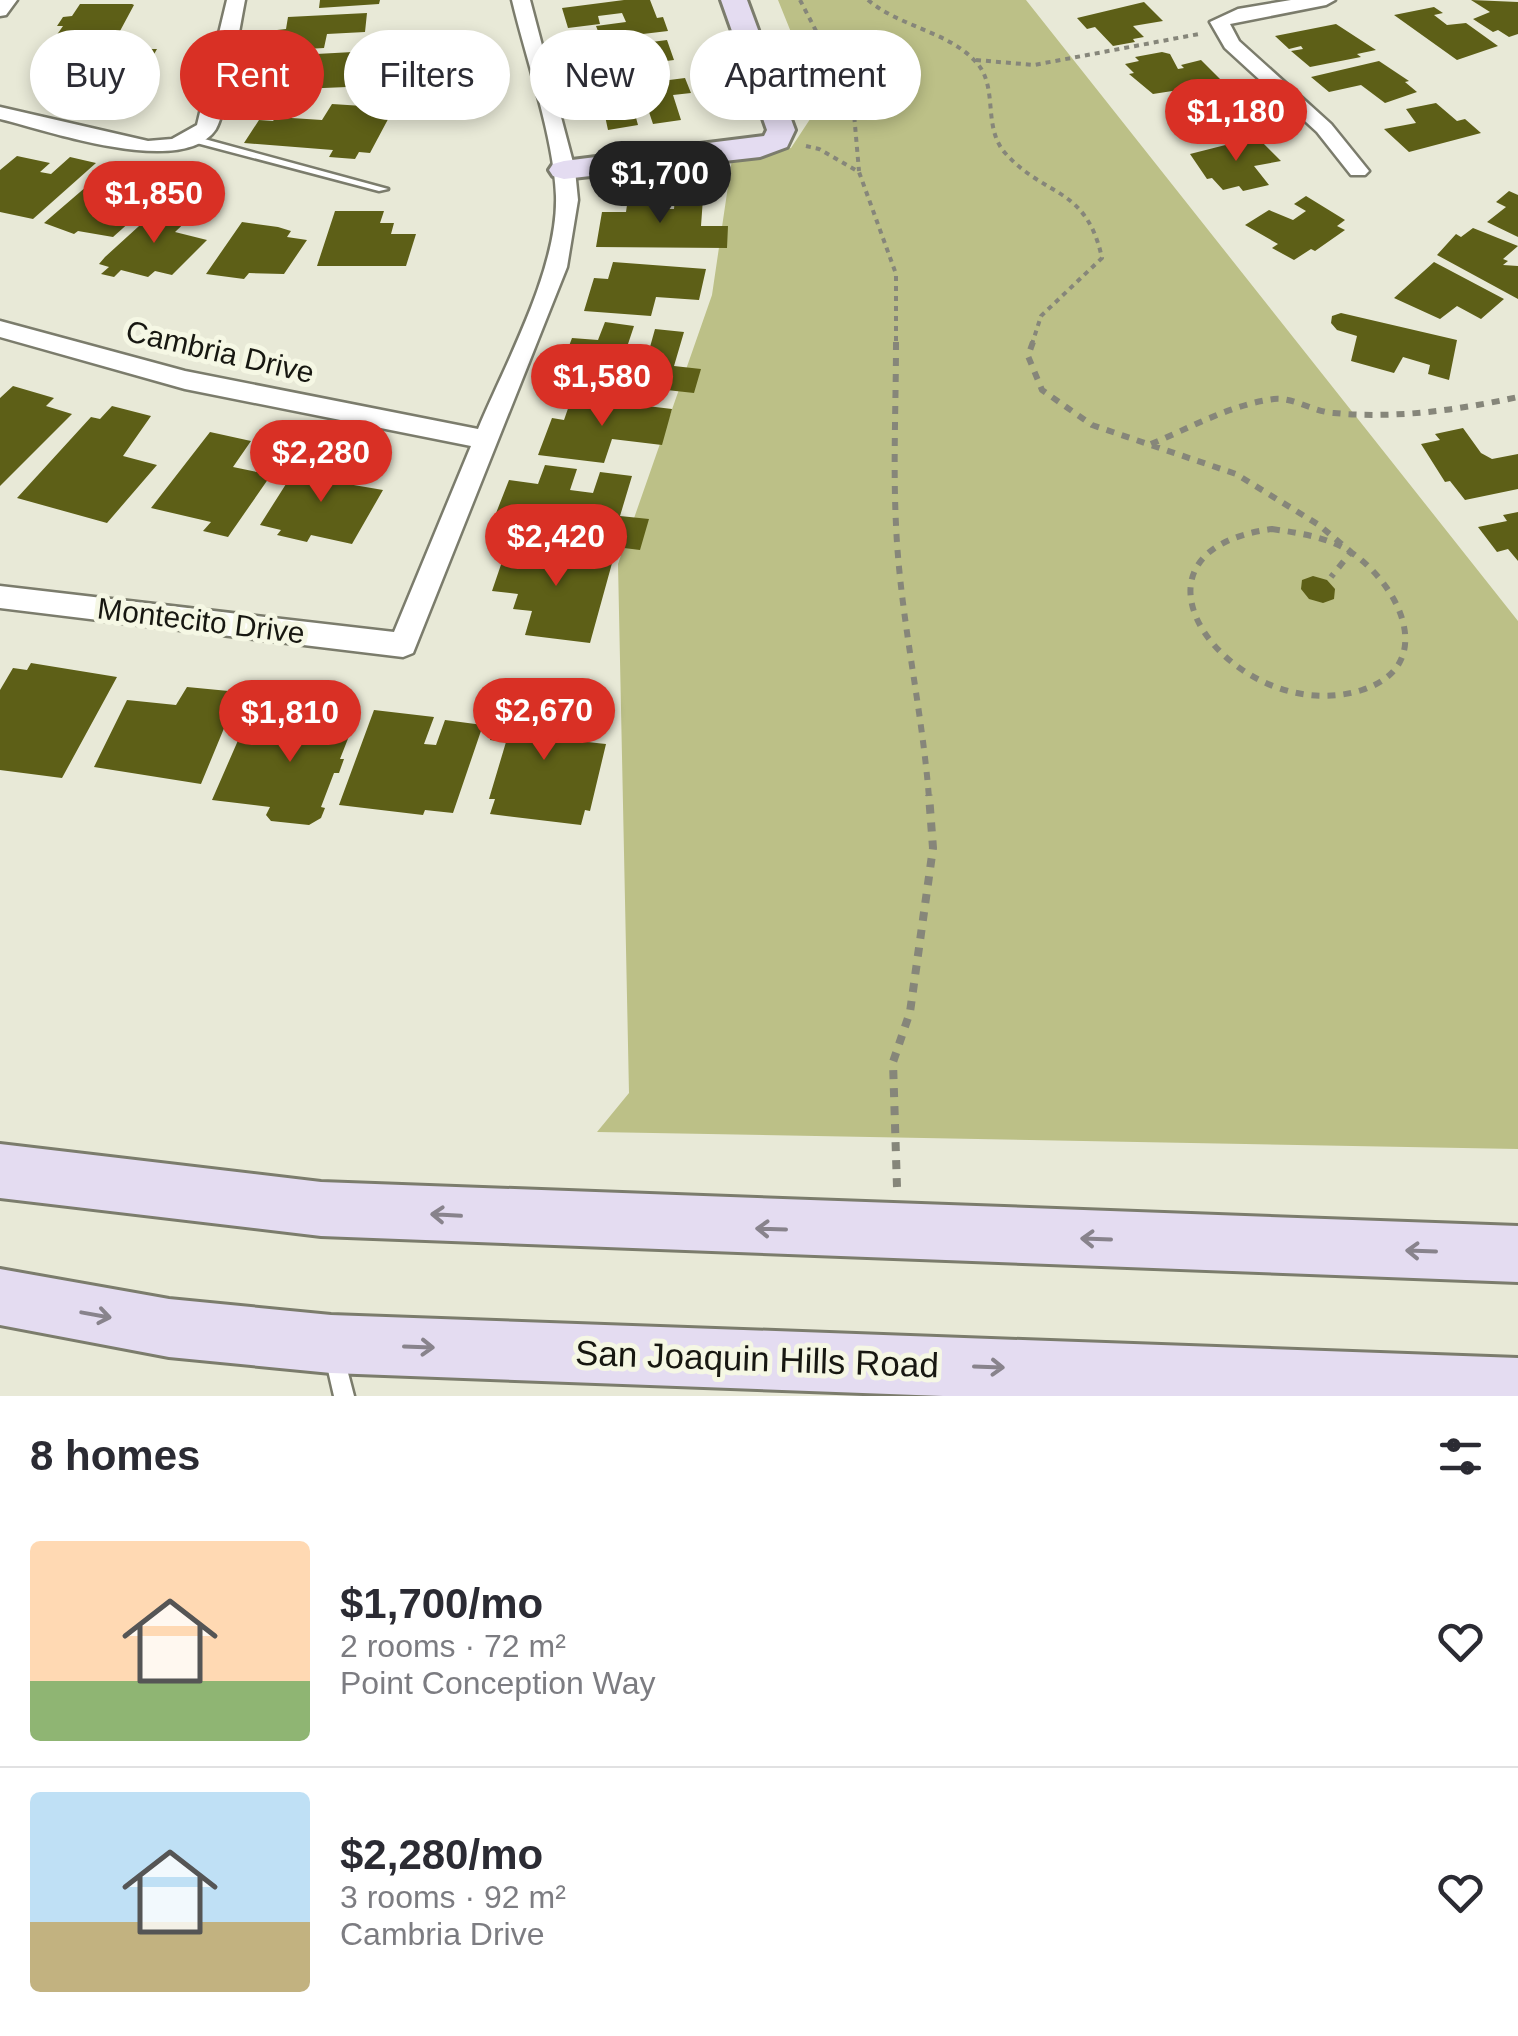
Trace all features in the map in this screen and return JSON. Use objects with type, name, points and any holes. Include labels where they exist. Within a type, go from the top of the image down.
[{"type":"main road","points":[[564,170],[760,148],[778,140],[781,130],[734,0]]},
{"type":"main road","points":[[0,1171],[321,1209],[1518,1254]]},
{"type":"main road","name":"San Joaquin Hills Road","points":[[0,1297],[169,1328],[338,1370],[862,1371],[1518,1388]]},
{"type":"street","points":[[0,11],[8,0]]},
{"type":"street","points":[[0,113],[148,148],[170,148],[193,139],[207,126],[236,0]]},
{"type":"street","points":[[486,440],[556,266],[567,200],[564,170],[521,0]]},
{"type":"street","points":[[1326,0],[1244,13],[1220,22],[1232,44],[1324,128],[1358,171]]},
{"type":"street","name":"Cambria Drive","points":[[0,329],[185,380],[486,440]]},
{"type":"street","name":"Montecito Drive","points":[[0,597],[403,645],[486,440]]},
{"type":"lane","points":[[193,139],[384,189]]},
{"type":"path","points":[[800,0],[853,102],[859,172],[896,274],[896,526],[924,730],[933,848],[910,1012],[893,1062],[899,1233]]},
{"type":"path","points":[[868,0],[883,14],[932,34],[976,60],[1034,65],[1187,35],[1226,32]]},
{"type":"path","points":[[976,60],[991,95],[988,112],[992,137],[1008,155],[1072,199],[1100,236],[1102,258],[1041,316],[1028,356],[1042,390],[1092,425],[1236,474],[1319,525],[1383,578],[1403,610],[1407,642],[1395,672],[1366,692],[1326,699],[1281,691],[1240,671],[1208,642],[1192,610],[1192,578],[1207,552],[1235,535],[1286,531],[1312,535],[1351,552]]},
{"type":"path","points":[[778,140],[819,149],[859,172]]},
{"type":"path","points":[[1149,445],[1242,406],[1279,398],[1328,413],[1362,415],[1463,409],[1518,397]]},
{"type":"path","points":[[1332,576],[1351,552]]},
{"type":"green space","points":[[778,0],[1026,0],[1518,621],[1518,1149],[597,1132],[629,1093],[618,564],[712,295],[732,159],[791,148],[809,120],[921,120],[921,30],[790,30]]},
{"type":"building","points":[[320,0],[380,0],[379,4],[319,8]]},
{"type":"building","points":[[650,0],[657,18],[663,17],[668,30],[598,30],[596,26],[626,22],[622,13],[598,16],[600,24],[568,28],[562,8]]},
{"type":"building","points":[[1471,0],[1518,2],[1518,34],[1509,37],[1498,30],[1493,32],[1473,19],[1490,12]]},
{"type":"building","points":[[1144,2],[1163,21],[1133,26],[1144,37],[1133,39],[1135,42],[1113,46],[1095,27],[1087,29],[1077,18]]},
{"type":"building","points":[[80,4],[134,5],[121,30],[60,30],[63,26],[57,26],[63,17],[72,16]]},
{"type":"building","points":[[1434,7],[1443,13],[1434,15],[1447,25],[1466,23],[1498,46],[1457,60],[1394,15]]},
{"type":"building","points":[[367,13],[365,30],[327,34],[324,48],[324,30],[277,30],[286,29],[288,17]]},
{"type":"building","points":[[1336,24],[1376,50],[1357,54],[1361,57],[1310,67],[1291,51],[1303,49],[1301,46],[1289,49],[1275,36]]},
{"type":"building","points":[[344,52],[344,87],[324,88],[324,54]]},
{"type":"building","points":[[1170,54],[1178,69],[1201,60],[1224,83],[1153,94],[1129,74],[1134,73],[1125,64],[1139,61],[1135,57]]},
{"type":"building","points":[[1379,61],[1409,81],[1405,82],[1417,92],[1385,103],[1361,85],[1329,92],[1311,77]]},
{"type":"building","points":[[685,78],[690,90],[673,95],[681,120],[653,124],[652,120],[670,120],[670,80]]},
{"type":"building","points":[[1240,95],[1270,124],[1190,137],[1177,124],[1185,122],[1167,103],[1198,97],[1214,108],[1233,105],[1226,98]]},
{"type":"building","points":[[1436,103],[1457,121],[1465,119],[1481,133],[1409,152],[1384,129],[1416,123],[1406,109]]},
{"type":"building","points":[[332,104],[344,105],[344,120],[388,120],[370,153],[359,152],[355,159],[329,157],[333,150],[244,143],[259,120],[324,120]]},
{"type":"building","points":[[606,120],[637,120],[638,125],[608,130]]},
{"type":"building","points":[[1257,137],[1281,161],[1254,166],[1269,185],[1243,191],[1239,186],[1223,190],[1212,178],[1207,179],[1190,154]]},
{"type":"building","points":[[17,156],[50,163],[40,172],[51,174],[70,157],[96,163],[33,219],[0,212],[0,170]]},
{"type":"building","points":[[94,180],[128,187],[120,196],[150,204],[113,237],[78,231],[74,234],[44,223]]},
{"type":"building","points":[[1509,191],[1518,195],[1518,237],[1487,222],[1506,207],[1496,202]]},
{"type":"building","points":[[1306,196],[1345,220],[1337,226],[1345,230],[1315,251],[1311,249],[1294,260],[1272,248],[1278,244],[1245,225],[1269,210],[1293,220],[1306,211],[1294,204]]},
{"type":"building","points":[[675,197],[703,198],[701,226],[728,226],[727,248],[596,247],[602,212],[626,212],[628,198],[657,198],[655,209],[674,209]]},
{"type":"building","points":[[161,206],[194,214],[175,232],[207,240],[172,275],[155,271],[148,277],[121,270],[114,277],[101,274],[109,267],[99,264],[105,257]]},
{"type":"building","points":[[335,211],[384,211],[380,223],[394,223],[391,234],[416,234],[406,266],[317,266]]},
{"type":"building","points":[[242,222],[278,227],[291,231],[287,237],[307,240],[284,274],[249,273],[244,279],[206,274]]},
{"type":"building","points":[[1473,228],[1518,246],[1503,259],[1508,261],[1503,265],[1518,266],[1518,299],[1437,255],[1456,234],[1461,237]]},
{"type":"building","points":[[613,262],[706,269],[699,300],[656,297],[651,316],[584,311],[594,278],[608,279]]},
{"type":"building","points":[[1434,262],[1504,299],[1481,319],[1457,306],[1440,319],[1394,298]]},
{"type":"building","points":[[1341,313],[1457,340],[1449,380],[1428,374],[1430,365],[1403,357],[1394,373],[1351,361],[1357,336],[1337,330],[1331,323],[1332,316]]},
{"type":"building","points":[[605,322],[634,326],[628,344],[650,347],[655,329],[684,332],[674,366],[701,369],[694,393],[557,378],[572,338],[598,340]]},
{"type":"building","points":[[13,386],[54,398],[46,406],[72,414],[0,486],[0,398]]},
{"type":"building","points":[[572,397],[672,409],[662,445],[612,439],[604,463],[538,455],[552,418],[564,420]]},
{"type":"building","points":[[112,406],[151,416],[123,456],[157,465],[107,523],[17,498],[91,417],[100,419]]},
{"type":"building","points":[[1463,428],[1481,453],[1492,459],[1518,454],[1518,489],[1465,500],[1450,481],[1445,482],[1421,444],[1440,440],[1435,434]]},
{"type":"building","points":[[210,432],[251,441],[233,467],[271,475],[228,537],[203,531],[211,522],[151,508]]},
{"type":"building","points":[[307,459],[348,468],[342,483],[383,490],[352,544],[311,535],[307,542],[277,535],[281,530],[260,525],[300,462]]},
{"type":"building","points":[[545,465],[577,469],[570,490],[593,493],[600,472],[632,476],[620,516],[649,519],[640,550],[489,531],[509,480],[538,484]]},
{"type":"building","points":[[1518,512],[1518,561],[1508,549],[1497,552],[1478,527],[1507,521],[1503,515]]},
{"type":"building","points":[[508,544],[614,556],[590,643],[525,635],[532,611],[513,609],[518,594],[492,591]]},
{"type":"building","points":[[1313,576],[1327,580],[1335,589],[1334,599],[1323,603],[1309,599],[1301,589],[1302,580]]},
{"type":"building","points":[[31,663],[117,677],[62,778],[0,770],[0,690],[13,668],[27,670]]},
{"type":"building","points":[[187,687],[239,692],[201,784],[94,767],[127,700],[176,705]]},
{"type":"building","points":[[502,698],[565,705],[563,712],[585,715],[578,741],[606,744],[590,811],[585,810],[581,825],[490,814],[495,799],[489,799],[506,742],[490,740]]},
{"type":"building","points":[[306,701],[360,708],[340,759],[344,759],[339,773],[334,773],[321,807],[325,808],[321,818],[309,825],[271,821],[266,815],[270,807],[212,800],[243,729],[292,735]]},
{"type":"building","points":[[374,710],[434,717],[424,744],[436,745],[445,720],[483,725],[453,813],[425,810],[423,815],[339,805]]}]
